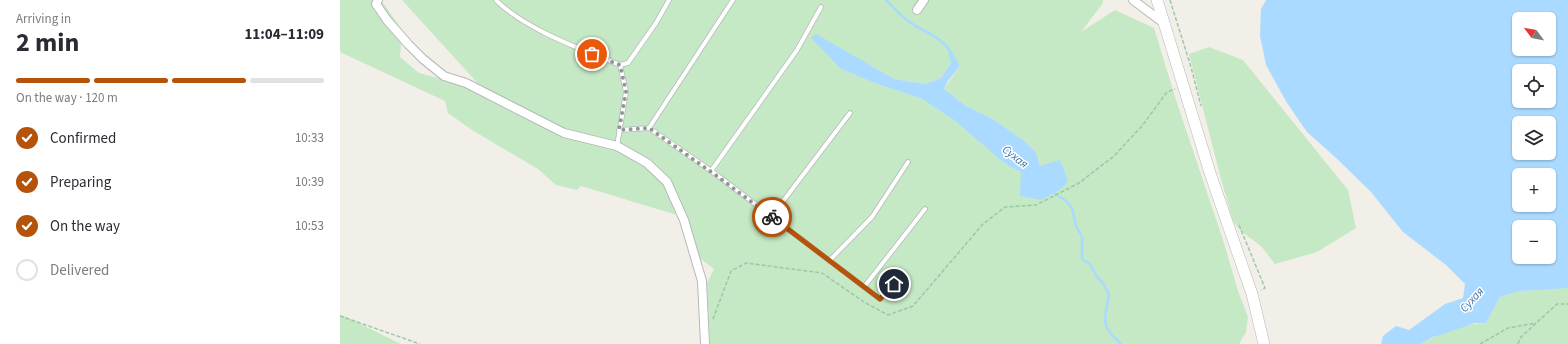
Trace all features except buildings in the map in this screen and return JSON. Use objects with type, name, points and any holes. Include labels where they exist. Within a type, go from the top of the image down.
[{"type":"main road","points":[[1157,0],[1184,84],[1210,174],[1252,294],[1264,344]]},
{"type":"street","points":[[378,0],[376,4],[392,26],[423,59],[444,76],[466,83],[564,133],[617,146],[647,163],[667,182],[684,220],[702,281],[705,344]]},
{"type":"street","points":[[916,10],[924,0]]},
{"type":"street","points":[[1133,0],[1165,25]]},
{"type":"lane","points":[[496,0],[503,8],[542,31],[620,65],[628,63],[656,23],[669,0]]},
{"type":"lane","points":[[649,128],[733,0]]},
{"type":"lane","points":[[711,172],[797,50],[821,8]]},
{"type":"lane","points":[[617,146],[626,92],[620,65]]},
{"type":"lane","points":[[771,216],[850,112]]},
{"type":"lane","points":[[619,130],[649,128],[771,216],[880,299],[894,284]]},
{"type":"lane","points":[[829,261],[872,217],[908,162]]},
{"type":"lane","points":[[864,287],[926,209]]},
{"type":"path","points":[[1170,0],[1191,67],[1202,112]]},
{"type":"path","points":[[712,319],[731,271],[746,263],[822,273],[864,302],[888,315],[913,306],[983,224],[1005,207],[1036,204],[1079,183],[1114,156],[1142,126],[1167,92],[1184,84]]},
{"type":"path","points":[[1237,219],[1265,288],[1252,294]]},
{"type":"path","points":[[1518,344],[1521,337],[1557,304],[1568,304]]},
{"type":"path","points":[[340,316],[420,344]]},
{"type":"path","points":[[1480,344],[1508,328],[1536,323]]},
{"type":"green space","points":[[340,0],[381,0],[402,30],[400,57],[419,73],[464,85],[492,99],[402,0],[1103,0],[1103,3],[1081,32],[1115,10],[1154,28],[1176,100],[1223,240],[1238,291],[1248,317],[1246,332],[1239,344],[710,344],[707,283],[714,269],[697,256],[687,218],[581,186],[577,190],[556,185],[538,169],[472,130],[448,113],[445,101],[340,52]],"holes":[[[949,53],[960,66],[944,89],[966,106],[991,118],[1023,140],[1036,152],[1040,166],[1021,196],[1021,172],[1010,167],[997,157],[954,120],[920,98],[877,84],[841,69],[871,66],[894,79],[925,84],[941,78],[951,63]]]},
{"type":"green space","points":[[1209,47],[1243,60],[1348,190],[1356,228],[1317,252],[1275,264],[1261,246],[1241,231],[1233,221],[1189,54]]},
{"type":"green space","points":[[1568,288],[1568,344],[1421,344],[1452,330],[1478,323],[1486,323],[1500,297],[1519,291]]},
{"type":"green space","points":[[340,315],[344,316],[401,344],[340,344]]},
{"type":"water","points":[[1266,0],[1568,0],[1568,288],[1519,291],[1500,297],[1486,323],[1475,323],[1431,338],[1421,344],[1381,344],[1383,336],[1396,326],[1409,330],[1445,304],[1463,298],[1465,284],[1446,265],[1403,232],[1371,192],[1307,132],[1287,103],[1266,65],[1260,36],[1261,9]]},
{"type":"water","points":[[816,34],[894,79],[925,84],[941,78],[951,63],[948,53],[952,52],[960,66],[948,81],[944,89],[966,106],[991,118],[1023,140],[1036,152],[1040,166],[1060,160],[1068,181],[1061,189],[1041,200],[1020,196],[1021,172],[1010,167],[954,120],[920,98],[877,84],[841,69],[811,38]]},
{"type":"waterway","name":"Сухая","points":[[886,0],[908,21],[939,39],[952,55]]},
{"type":"waterway","name":"Сухая","points":[[1053,192],[1066,201],[1072,208],[1076,226],[1082,237],[1082,259],[1090,264],[1109,294],[1105,316],[1106,327],[1121,344]]},
{"type":"way so far","points":[[592,54],[620,65],[626,92],[619,130],[649,128],[772,217]]},
{"type":"route","points":[[772,217],[880,299],[894,284]]}]
